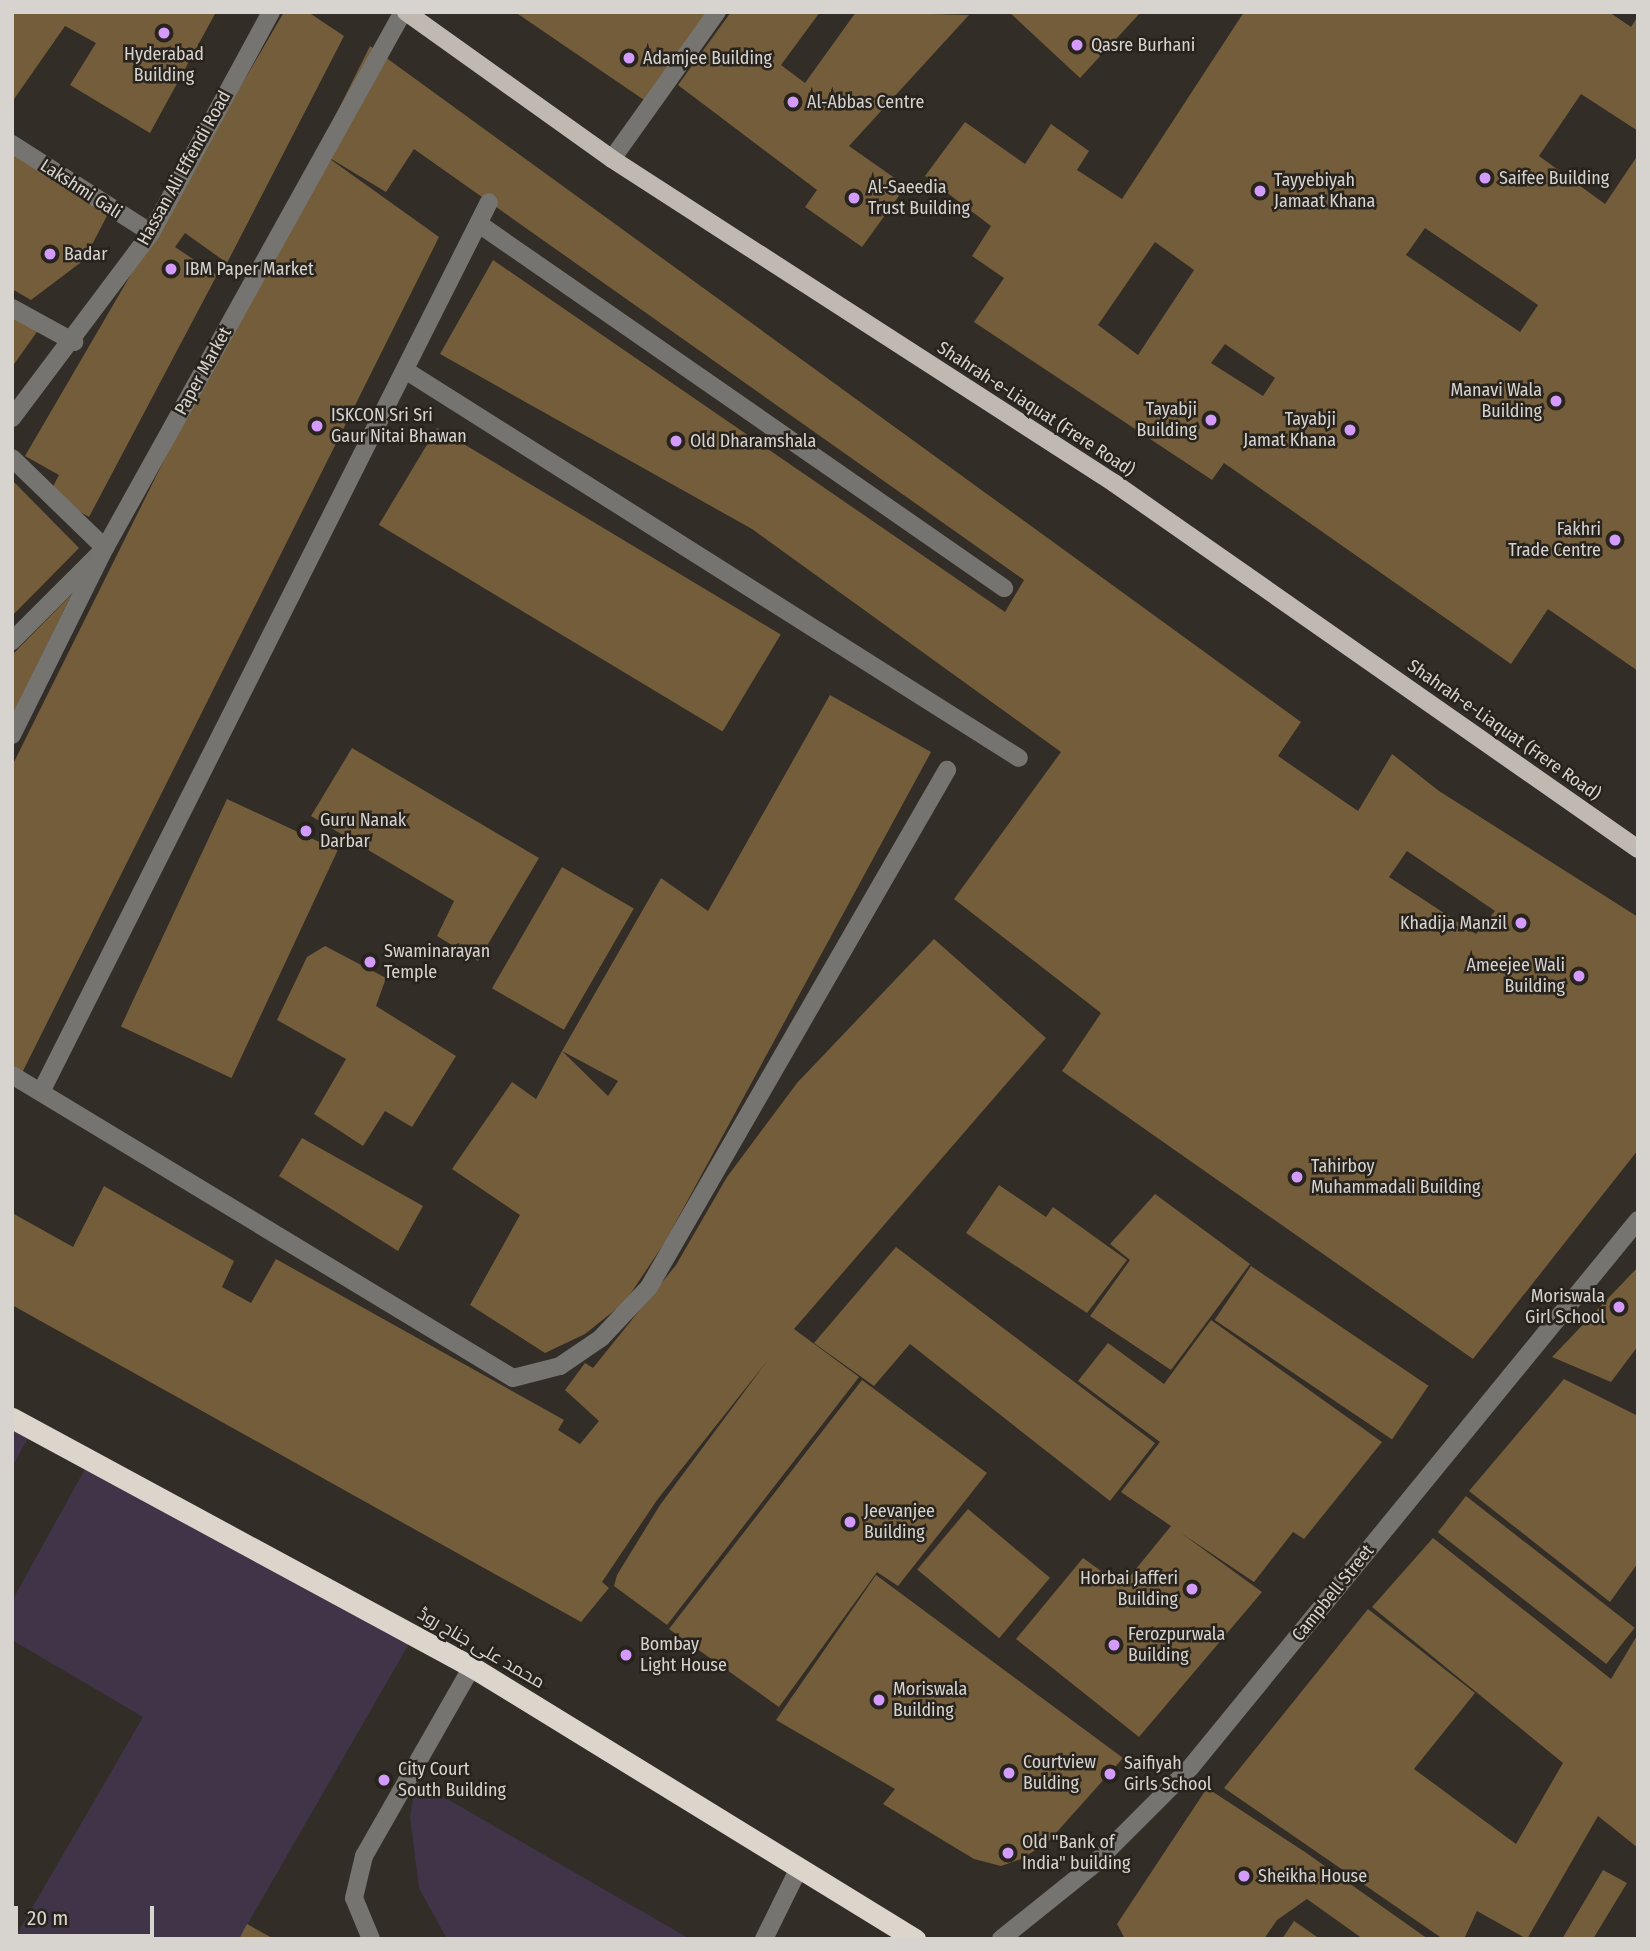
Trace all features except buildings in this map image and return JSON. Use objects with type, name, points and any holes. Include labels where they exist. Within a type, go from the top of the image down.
[{"type":"highway","name":"محمد علی جناح روڈ","points":[[12,1418],[472,1667],[798,1870],[915,1939]]},
{"type":"main road","name":"Shahrah-e-Liaquat (Frere Road)","points":[[405,12],[612,159],[1114,484],[1638,849]]},
{"type":"street","name":"Hassan Ali Effendi Road","points":[[12,418],[74,342],[150,233],[271,12]]},
{"type":"street","name":"Paper Market","points":[[12,735],[104,548],[405,12]]},
{"type":"street","points":[[612,159],[717,12]]},
{"type":"street","name":"Lakshmi Gali","points":[[12,144],[150,233]]},
{"type":"street","points":[[41,1092],[489,202]]},
{"type":"street","points":[[479,224],[1004,588]]},
{"type":"street","points":[[12,308],[74,342]]},
{"type":"street","points":[[405,370],[1019,758]]},
{"type":"street","points":[[12,458],[104,548],[12,641]]},
{"type":"street","points":[[12,1075],[513,1378],[561,1366],[601,1338],[649,1287],[947,770]]},
{"type":"street","name":"Campbell Street","points":[[1001,1939],[1091,1867],[1190,1768],[1638,1220]]},
{"type":"street","points":[[371,1939],[354,1898],[364,1856],[472,1667]]},
{"type":"street","points":[[764,1939],[798,1870]]},
{"type":"shaded area","points":[[12,1418],[33,1429],[12,1467]]},
{"type":"shaded area","points":[[90,1460],[414,1635],[239,1939],[14,1939],[143,1717],[12,1640],[12,1601]]},
{"type":"shaded area","points":[[416,1781],[690,1939],[447,1939],[419,1888],[410,1817]]},
{"type":"place","name":"Hyderabad Building","points":[[164,33]]},
{"type":"place","name":"Qasre Burhani","points":[[1077,45]]},
{"type":"place","name":"Adamjee Building","points":[[629,58]]},
{"type":"place","name":"Al-Abbas Centre","points":[[793,102]]},
{"type":"place","name":"Saifee Building","points":[[1485,178]]},
{"type":"place","name":"Tayyebiyah Jamaat Khana","points":[[1260,191]]},
{"type":"place","name":"Al-Saeedia Trust Building","points":[[854,198]]},
{"type":"place","name":"Badar","points":[[50,254]]},
{"type":"place","name":"IBM Paper Market","points":[[171,269]]},
{"type":"place","name":"Manavi Wala Building","points":[[1556,401]]},
{"type":"place","name":"Tayabji Building","points":[[1211,420]]},
{"type":"place","name":"ISKCON Sri Sri Gaur Nitai Bhawan","points":[[317,426]]},
{"type":"place","name":"Tayabji Jamat Khana","points":[[1350,430]]},
{"type":"place","name":"Old Dharamshala","points":[[676,441]]},
{"type":"place","name":"Fakhri Trade Centre","points":[[1615,540]]},
{"type":"place","name":"Guru Nanak Darbar","points":[[306,831]]},
{"type":"place","name":"Khadija Manzil","points":[[1521,923]]},
{"type":"place","name":"Swaminarayan Temple","points":[[370,962]]},
{"type":"place","name":"Ameejee Wali Building","points":[[1579,976]]},
{"type":"place","name":"Tahirboy Muhammadali Building","points":[[1297,1177]]},
{"type":"place","name":"Moriswala Girl School","points":[[1619,1307]]},
{"type":"place","name":"Jeevanjee Building","points":[[850,1522]]},
{"type":"place","name":"Horbai Jafferi Building","points":[[1192,1589]]},
{"type":"place","name":"Ferozpurwala Building","points":[[1114,1645]]},
{"type":"place","name":"Bombay Light House","points":[[626,1655]]},
{"type":"place","name":"Moriswala Building","points":[[879,1700]]},
{"type":"place","name":"Courtview Bulding","points":[[1009,1773]]},
{"type":"place","name":"Saifiyah Girls School","points":[[1110,1774]]},
{"type":"place","name":"City Court South Building","points":[[384,1780]]},
{"type":"place","name":"Old \"Bank of India\" building","points":[[1008,1853]]},
{"type":"place","name":"Sheikha House","points":[[1244,1876]]}]
